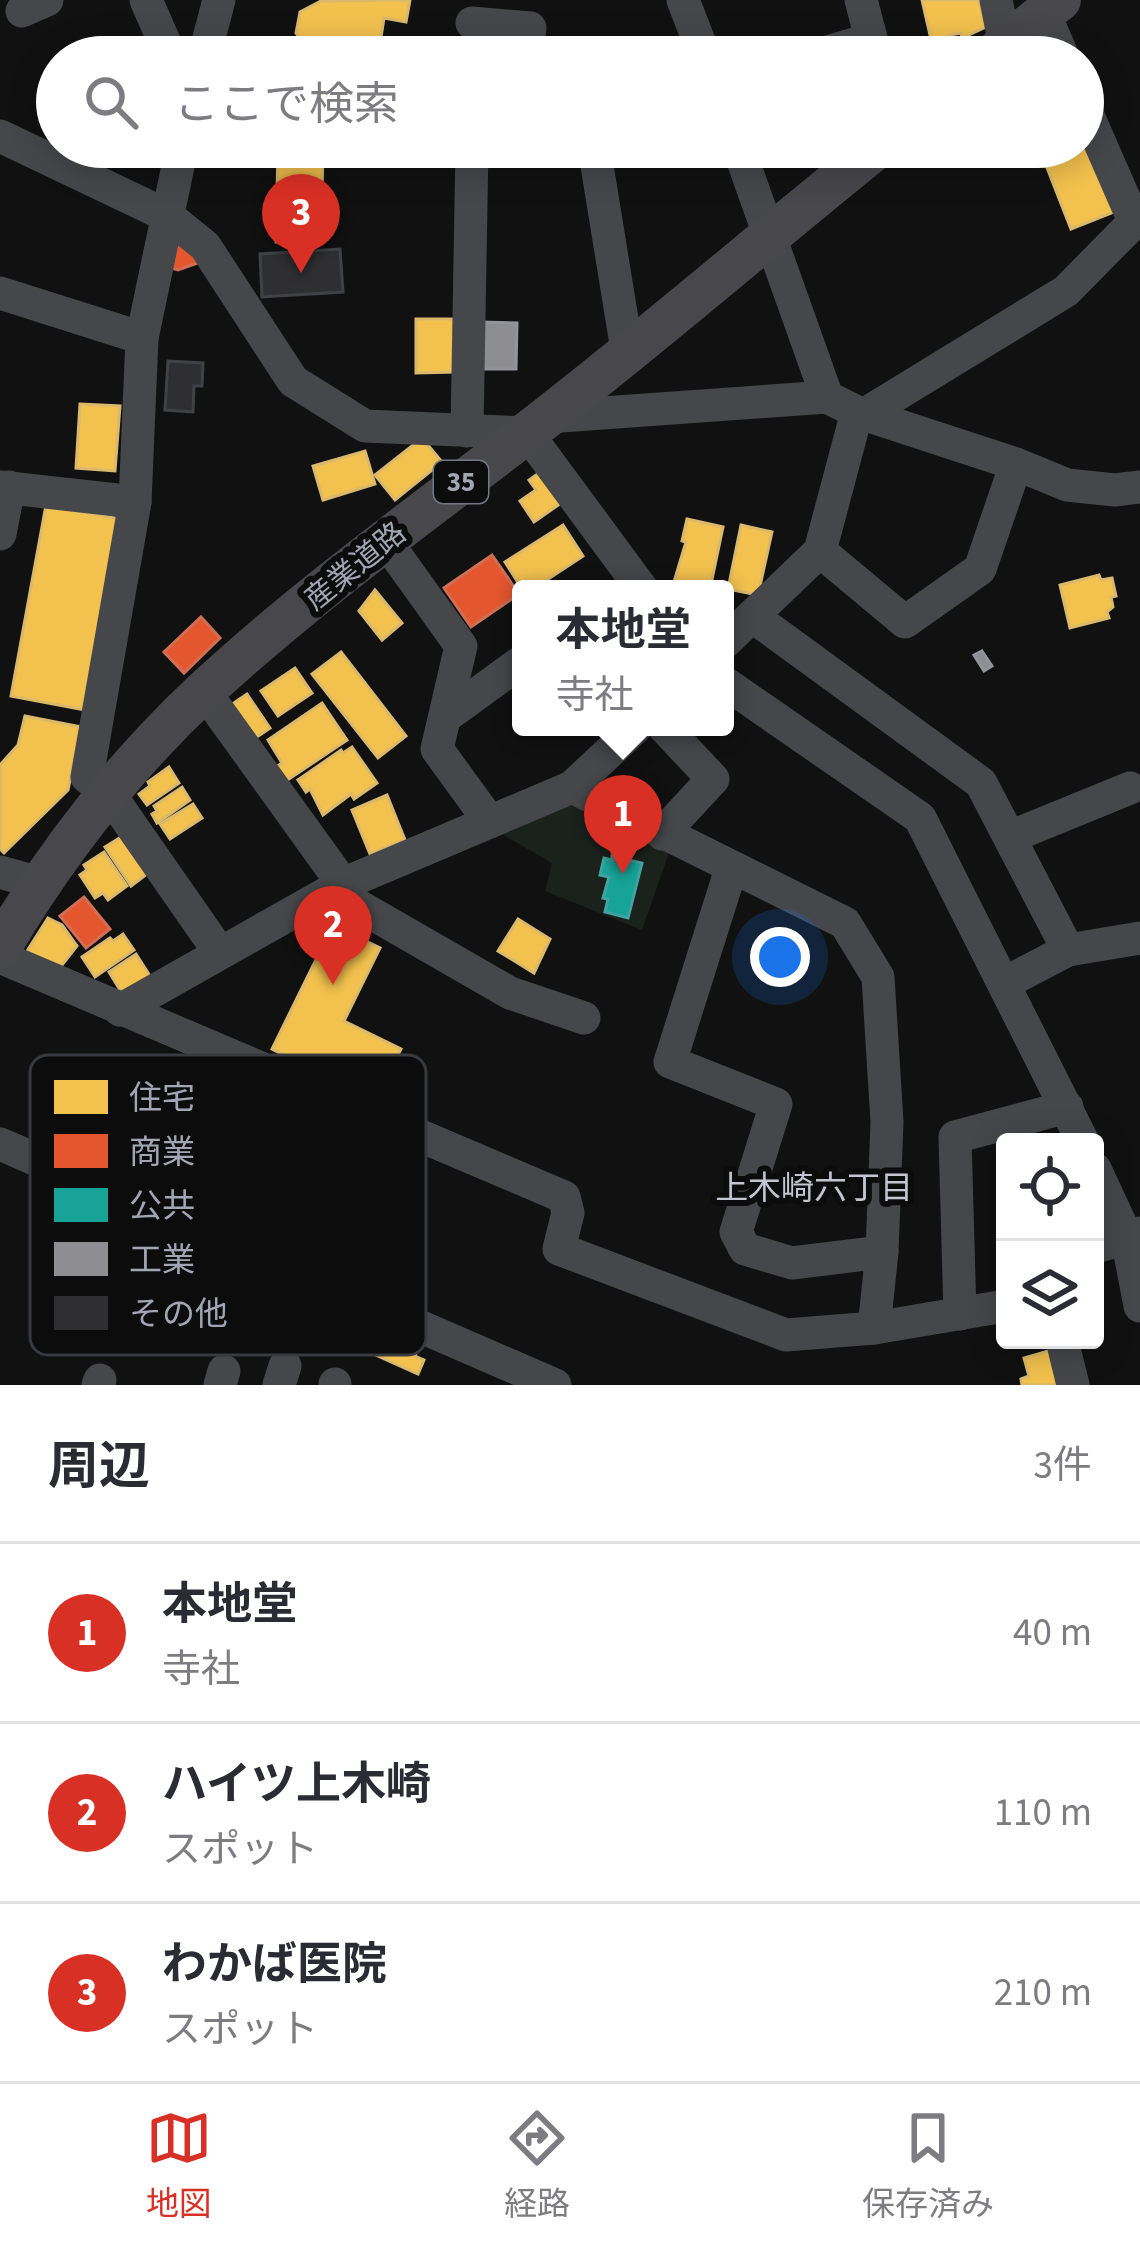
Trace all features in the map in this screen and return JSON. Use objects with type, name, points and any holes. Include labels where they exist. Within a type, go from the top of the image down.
[{"type":"main road","points":[[1015,36],[1051,5]]},
{"type":"main road","name":"産業道路","points":[[0,953],[19,878],[110,795],[204,691],[385,540],[537,425],[852,168]]},
{"type":"street","points":[[146,0],[161,36]]},
{"type":"street","points":[[210,36],[219,0]]},
{"type":"street","points":[[683,0],[697,36]]},
{"type":"street","points":[[861,0],[870,36]]},
{"type":"street","points":[[996,0],[997,36]]},
{"type":"street","points":[[1051,5],[1058,36]]},
{"type":"street","points":[[472,22],[530,28],[529,36]]},
{"type":"street","points":[[0,136],[36,153]]},
{"type":"street","points":[[850,408],[1066,291],[1137,218],[1104,148]]},
{"type":"street","points":[[66,168],[167,217],[206,246],[293,381],[365,426],[466,431],[850,408],[1067,485],[1140,488]]},
{"type":"street","points":[[178,168],[142,338],[135,502],[87,777],[110,795],[220,953]]},
{"type":"street","points":[[466,431],[472,168]]},
{"type":"street","points":[[597,168],[627,350]]},
{"type":"street","points":[[734,633],[820,551],[850,408],[768,236],[745,168]]},
{"type":"street","points":[[0,293],[142,338]]},
{"type":"street","points":[[537,425],[629,580]]},
{"type":"street","points":[[820,551],[905,622],[980,569],[1016,464]]},
{"type":"street","points":[[0,534],[5,487],[135,502]]},
{"type":"street","points":[[385,540],[460,646],[437,749],[490,822]]},
{"type":"street","points":[[752,616],[981,782],[1068,950]]},
{"type":"street","points":[[446,717],[512,669]]},
{"type":"street","points":[[734,689],[920,818],[1079,1133]]},
{"type":"street","points":[[204,691],[337,887],[510,993],[584,1018]]},
{"type":"street","points":[[120,1010],[337,887],[572,788],[626,736]]},
{"type":"street","points":[[662,834],[713,779],[672,736]]},
{"type":"street","points":[[572,788],[845,923],[878,977],[887,1122],[874,1328]]},
{"type":"street","points":[[1010,838],[1130,788]]},
{"type":"street","points":[[731,869],[670,1062],[776,1104],[736,1232],[745,1249],[792,1263],[882,1252]]},
{"type":"street","points":[[1005,982],[1068,950],[1140,938]]},
{"type":"street","points":[[0,953],[225,1055]]},
{"type":"street","points":[[960,1314],[955,1137],[1067,1107]]},
{"type":"street","points":[[426,1139],[564,1196],[568,1213],[559,1250],[786,1335],[874,1328],[996,1308]]},
{"type":"street","points":[[0,1144],[30,1157]]},
{"type":"street","points":[[1104,1194],[1140,1306]]},
{"type":"street","points":[[426,1329],[555,1385]]},
{"type":"street","points":[[1064,1349],[1072,1385]]},
{"type":"shaded area","points":[[568,803],[670,850],[642,930],[545,891],[552,863],[493,829]]},
{"type":"building: 住宅","points":[[410,0],[406,22],[384,18],[381,36],[298,36],[300,12],[321,1]]},
{"type":"building: 住宅","points":[[922,0],[979,0],[986,27],[966,36],[930,36]]},
{"type":"building: 住宅","points":[[278,168],[323,168],[321,243],[276,242]]},
{"type":"building: 住宅","points":[[1047,168],[1094,168],[1114,212],[1071,229]]},
{"type":"building: 住宅","points":[[416,319],[455,319],[456,372],[416,373]]},
{"type":"building: 住宅","points":[[80,404],[120,406],[115,471],[76,468]]},
{"type":"building: 住宅","points":[[422,438],[442,462],[395,500],[375,475]]},
{"type":"building: 住宅","points":[[365,451],[375,484],[323,500],[313,466]]},
{"type":"building: 住宅","points":[[543,470],[564,501],[534,522],[520,501],[536,490],[529,480]]},
{"type":"building: 住宅","points":[[46,505],[120,519],[85,710],[11,696]]},
{"type":"building: 住宅","points":[[687,519],[723,527],[712,580],[675,580],[686,542],[682,541]]},
{"type":"building: 住宅","points":[[563,525],[583,556],[547,580],[516,580],[505,562]]},
{"type":"building: 住宅","points":[[741,525],[772,532],[758,595],[734,590],[734,580],[730,580]]},
{"type":"building: 住宅","points":[[1099,575],[1101,580],[1112,578],[1116,596],[1111,597],[1109,618],[1070,628],[1060,585]]},
{"type":"building: 住宅","points":[[375,590],[402,623],[382,640],[359,611]]},
{"type":"building: 住宅","points":[[341,652],[406,736],[378,758],[312,674]]},
{"type":"building: 住宅","points":[[295,668],[312,693],[278,716],[261,691]]},
{"type":"building: 住宅","points":[[247,694],[270,728],[251,741],[228,707]]},
{"type":"building: 住宅","points":[[322,703],[347,740],[283,783],[273,769],[282,763],[268,740]]},
{"type":"building: 住宅","points":[[25,716],[81,727],[68,790],[4,853],[0,849],[0,765],[18,745]]},
{"type":"building: 住宅","points":[[352,747],[377,783],[354,799],[351,794],[323,815],[310,789],[306,792],[298,780]]},
{"type":"building: 住宅","points":[[169,767],[179,783],[147,805],[139,794]]},
{"type":"building: 住宅","points":[[182,787],[190,800],[157,823],[154,806]]},
{"type":"building: 住宅","points":[[387,795],[405,840],[370,854],[352,810]]},
{"type":"building: 住宅","points":[[193,804],[202,818],[170,839],[160,824]]},
{"type":"building: 住宅","points":[[126,834],[151,871],[131,886],[105,847]]},
{"type":"building: 住宅","points":[[104,852],[127,886],[108,900],[103,893],[95,898],[80,875],[87,870],[84,865]]},
{"type":"building: 住宅","points":[[48,918],[62,925],[77,946],[58,970],[27,951]]},
{"type":"building: 住宅","points":[[518,919],[550,939],[534,973],[498,951]]},
{"type":"building: 住宅","points":[[333,925],[380,948],[344,1021],[401,1049],[398,1055],[284,1055],[272,1049]]},
{"type":"building: 住宅","points":[[123,934],[134,950],[95,977],[82,957]]},
{"type":"building: 住宅","points":[[136,954],[152,979],[122,993],[109,972]]},
{"type":"building: 住宅","points":[[1055,1349],[1065,1385],[1022,1385],[1021,1379],[1029,1376],[1024,1358]]},
{"type":"building: 住宅","points":[[376,1355],[415,1355],[424,1360],[418,1374]]},
{"type":"building: 商業","points":[[185,235],[198,263],[178,270],[164,266]]},
{"type":"building: 商業","points":[[492,555],[512,584],[512,599],[471,627],[444,588]]},
{"type":"building: 商業","points":[[201,617],[220,638],[184,673],[164,652]]},
{"type":"building: 商業","points":[[84,897],[110,929],[86,948],[60,916]]},
{"type":"building: 公共","points":[[612,856],[642,863],[628,918],[605,912],[609,877],[600,875],[604,858],[612,860]]},
{"type":"building: 工業","points":[[480,322],[517,323],[516,369],[480,369]]},
{"type":"building: 工業","points":[[982,651],[992,666],[984,671],[974,655]]},
{"type":"building: その他","points":[[340,249],[343,292],[262,297],[260,254]]},
{"type":"building: その他","points":[[168,361],[203,363],[202,386],[194,386],[193,412],[165,410]]},
{"type":"place","name":"わかば医院","points":[[301,273]]},
{"type":"place","name":"本地堂","points":[[623,874]]},
{"type":"place","name":"ハイツ上木崎","points":[[333,985]]},
{"type":"district","name":"上木崎六丁目","points":[[814,1187]]}]
